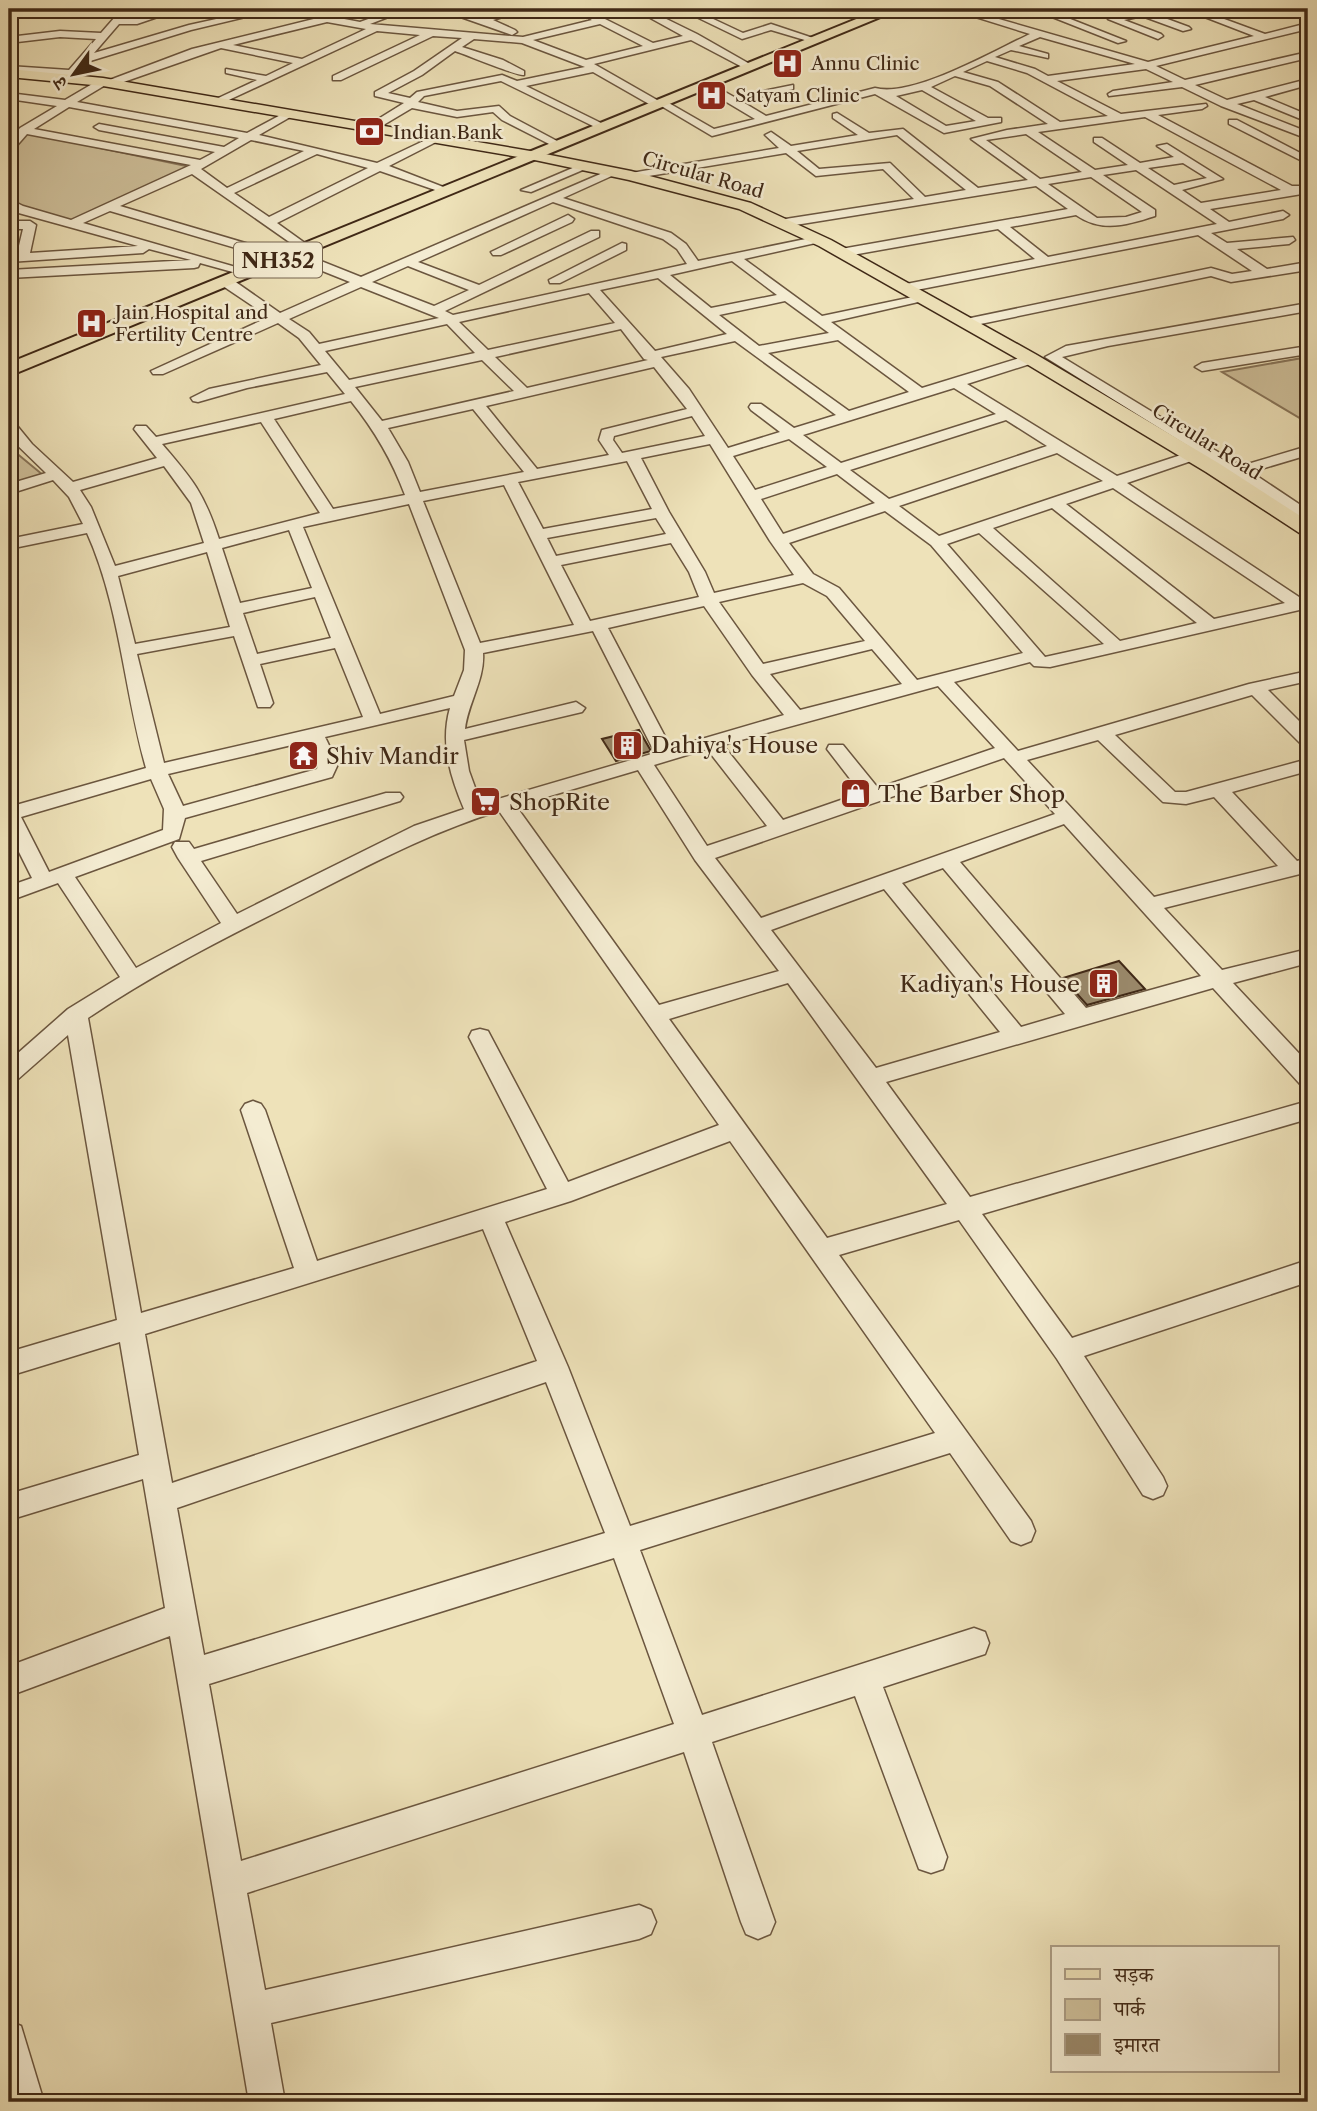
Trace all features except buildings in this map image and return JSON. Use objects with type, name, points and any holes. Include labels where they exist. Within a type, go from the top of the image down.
[{"type":"highway","name":"NH352","points":[[9,370],[294,254],[597,125],[708,86],[808,38],[880,9]]},
{"type":"highway","name":"NH352","points":[[543,149],[563,145],[747,66],[893,9]]},
{"type":"main road","name":"Circular Road","points":[[12,72],[68,76],[434,139],[543,149],[586,166],[735,203],[816,239],[1031,359],[1192,456],[1231,473],[1308,530]]},
{"type":"street","points":[[68,76],[127,9]]},
{"type":"street","points":[[85,59],[200,25],[274,9]]},
{"type":"street","points":[[359,25],[404,9]]},
{"type":"street","points":[[443,9],[484,20],[590,65],[709,133],[875,91],[945,131],[1013,117]]},
{"type":"street","points":[[578,9],[651,46]]},
{"type":"street","points":[[639,9],[747,66]]},
{"type":"street","points":[[685,9],[742,36],[797,19]]},
{"type":"street","points":[[956,9],[1149,65],[1225,104],[1308,136]]},
{"type":"street","points":[[968,13],[986,9]]},
{"type":"street","points":[[1037,9],[1127,44]]},
{"type":"street","points":[[1189,9],[1265,37]]},
{"type":"street","points":[[1222,21],[1249,11],[1266,9]]},
{"type":"street","points":[[9,148],[24,130],[105,83],[239,39],[355,10]]},
{"type":"street","points":[[337,78],[434,33],[525,11]]},
{"type":"street","points":[[9,40],[111,28],[178,12],[200,25],[239,39]]},
{"type":"street","points":[[259,12],[294,26]]},
{"type":"street","points":[[1158,36],[1113,19],[1143,13],[1186,29]]},
{"type":"street","points":[[327,19],[376,28],[525,39],[554,28],[600,21]]},
{"type":"street","points":[[1102,50],[1199,26]]},
{"type":"street","points":[[1047,79],[1149,65],[1308,26]]},
{"type":"street","points":[[771,27],[808,38]]},
{"type":"street","points":[[1052,36],[1084,27]]},
{"type":"street","points":[[16,28],[23,38]]},
{"type":"street","points":[[111,28],[189,54]]},
{"type":"street","points":[[218,102],[376,28]]},
{"type":"street","points":[[269,32],[304,38]]},
{"type":"street","points":[[889,101],[1040,33]]},
{"type":"street","points":[[1172,33],[1215,49]]},
{"type":"street","points":[[474,36],[452,47],[416,74],[391,85],[379,94],[457,114],[495,107],[543,149]]},
{"type":"street","points":[[371,128],[425,93],[498,78],[519,79],[590,65],[694,36]]},
{"type":"street","points":[[36,37],[43,48]]},
{"type":"street","points":[[316,40],[339,45]]},
{"type":"street","points":[[219,45],[302,62]]},
{"type":"street","points":[[452,47],[499,62],[519,79],[597,125]]},
{"type":"street","points":[[1010,47],[1044,56]]},
{"type":"street","points":[[1113,94],[1186,84],[1308,55]]},
{"type":"street","points":[[986,58],[1029,70],[1118,117]]},
{"type":"street","points":[[12,72],[31,61]]},
{"type":"street","points":[[164,62],[191,66]]},
{"type":"street","points":[[1082,63],[1099,72]]},
{"type":"street","points":[[428,64],[448,71]]},
{"type":"street","points":[[288,68],[313,73]]},
{"type":"street","points":[[230,71],[268,79]]},
{"type":"street","points":[[12,72],[105,83]]},
{"type":"street","points":[[955,73],[989,82],[1058,126]]},
{"type":"street","points":[[325,76],[361,83]]},
{"type":"street","points":[[1225,104],[1308,82]]},
{"type":"street","points":[[708,86],[764,119]]},
{"type":"street","points":[[1295,86],[1308,91]]},
{"type":"street","points":[[734,100],[789,87]]},
{"type":"street","points":[[923,87],[986,122]]},
{"type":"street","points":[[1165,87],[1308,161]]},
{"type":"street","points":[[1038,92],[1063,88]]},
{"type":"street","points":[[1012,95],[1025,93]]},
{"type":"street","points":[[9,96],[69,104],[316,150],[380,167],[445,190]]},
{"type":"street","points":[[1254,96],[1308,119]]},
{"type":"street","points":[[1028,130],[1151,214],[1102,223],[1094,222],[977,140],[985,136],[1118,117],[1202,106]]},
{"type":"street","points":[[853,112],[832,117],[867,136]]},
{"type":"street","points":[[1026,115],[1039,113]]},
{"type":"street","points":[[73,223],[197,166],[289,114]]},
{"type":"street","points":[[1147,114],[1294,191]]},
{"type":"street","points":[[99,127],[225,150]]},
{"type":"street","points":[[1262,136],[1308,127]]},
{"type":"street","points":[[24,130],[197,166],[267,223],[294,254]]},
{"type":"street","points":[[631,176],[902,131],[975,192]]},
{"type":"street","points":[[771,135],[817,173],[885,165],[923,201]]},
{"type":"street","points":[[267,223],[434,139]]},
{"type":"street","points":[[1098,140],[1226,225]]},
{"type":"street","points":[[1163,146],[1217,180],[1172,189]]},
{"type":"street","points":[[227,192],[316,150]]},
{"type":"street","points":[[783,223],[1185,159]]},
{"type":"street","points":[[527,190],[586,166]]},
{"type":"street","points":[[479,246],[555,198],[612,172]]},
{"type":"street","points":[[1201,207],[1308,189]]},
{"type":"street","points":[[555,198],[667,236],[682,247],[695,267]]},
{"type":"street","points":[[9,203],[247,272]]},
{"type":"street","points":[[110,207],[294,254],[435,311],[452,320],[524,393]]},
{"type":"street","points":[[841,253],[1079,211]]},
{"type":"street","points":[[906,288],[1283,215]]},
{"type":"street","points":[[159,371],[408,262],[479,246],[568,219]]},
{"type":"street","points":[[999,224],[1045,261]]},
{"type":"street","points":[[9,225],[30,225],[23,257]]},
{"type":"street","points":[[1198,230],[1263,272]]},
{"type":"street","points":[[435,311],[595,234]]},
{"type":"street","points":[[317,349],[816,239]]},
{"type":"street","points":[[1226,247],[1289,240]]},
{"type":"street","points":[[479,246],[555,281],[587,290],[622,325],[684,392],[778,541],[805,576],[830,589],[912,685]]},
{"type":"street","points":[[555,281],[622,247]]},
{"type":"street","points":[[9,258],[160,248]]},
{"type":"street","points":[[735,258],[920,394]]},
{"type":"street","points":[[9,274],[217,262]]},
{"type":"street","points":[[408,262],[479,289]]},
{"type":"street","points":[[966,323],[1211,272],[1228,278],[1308,266]]},
{"type":"street","points":[[661,274],[756,351],[848,417]]},
{"type":"street","points":[[225,281],[304,335],[379,426],[400,462],[474,650],[474,672],[462,700],[455,737],[459,776],[475,812]]},
{"type":"street","points":[[708,313],[790,296]]},
{"type":"street","points":[[821,320],[922,297]]},
{"type":"street","points":[[1308,307],[1066,350],[1052,357],[1231,473],[1308,517]]},
{"type":"street","points":[[153,442],[265,416],[350,390],[484,355],[622,325]]},
{"type":"street","points":[[756,351],[842,335]]},
{"type":"street","points":[[379,426],[524,393],[737,336]]},
{"type":"street","points":[[1202,367],[1308,350]]},
{"type":"street","points":[[725,454],[1031,359]]},
{"type":"street","points":[[198,398],[238,385],[273,381],[331,367]]},
{"type":"street","points":[[956,383],[1303,604]]},
{"type":"street","points":[[477,404],[534,475]]},
{"type":"street","points":[[756,407],[937,542],[1032,656],[1044,663],[1303,604]]},
{"type":"street","points":[[696,411],[607,433],[606,440],[625,457],[697,572],[708,599],[758,671],[796,717]]},
{"type":"street","points":[[750,497],[1007,415]]},
{"type":"street","points":[[265,416],[329,515]]},
{"type":"street","points":[[141,429],[196,495],[264,703]]},
{"type":"street","points":[[11,434],[71,488],[92,527],[109,573],[157,771],[171,797],[177,837],[233,925]]},
{"type":"street","points":[[109,573],[329,515],[714,439]]},
{"type":"street","points":[[778,541],[1059,447]]},
{"type":"street","points":[[1231,473],[1308,450]]},
{"type":"street","points":[[937,542],[1192,456]]},
{"type":"street","points":[[71,488],[167,460]]},
{"type":"street","points":[[11,487],[57,474]]},
{"type":"street","points":[[509,480],[552,562],[666,755]]},
{"type":"street","points":[[1054,502],[1210,625]]},
{"type":"street","points":[[538,535],[661,512]]},
{"type":"street","points":[[294,523],[374,722]]},
{"type":"street","points":[[9,544],[92,527]]},
{"type":"street","points":[[982,527],[1116,646]]},
{"type":"street","points":[[552,562],[676,537]]},
{"type":"street","points":[[474,650],[591,626],[805,576]]},
{"type":"street","points":[[233,610],[322,591]]},
{"type":"street","points":[[127,651],[240,630]]},
{"type":"street","points":[[250,662],[341,640]]},
{"type":"street","points":[[758,671],[877,643]]},
{"type":"street","points":[[9,1074],[76,1015],[132,979],[421,831],[503,803],[796,717],[1032,656]]},
{"type":"street","points":[[702,855],[874,796],[1011,754],[1102,733],[1255,688],[1308,676]]},
{"type":"street","points":[[942,678],[1308,1078]]},
{"type":"street","points":[[1255,688],[1308,740]]},
{"type":"street","points":[[132,979],[54,878],[9,813],[157,771],[462,700]]},
{"type":"street","points":[[455,737],[576,708]]},
{"type":"street","points":[[1102,733],[1170,799],[1186,799],[1308,765]]},
{"type":"street","points":[[9,894],[54,878],[174,824],[325,773],[328,764],[315,735]]},
{"type":"street","points":[[711,742],[779,828]]},
{"type":"street","points":[[836,749],[874,796]]},
{"type":"street","points":[[643,762],[702,855],[870,1078],[1066,1351],[1153,1486]]},
{"type":"street","points":[[1219,790],[1300,867]]},
{"type":"street","points":[[188,858],[393,797]]},
{"type":"street","points":[[503,803],[1021,1531]]},
{"type":"street","points":[[757,927],[1068,816]]},
{"type":"street","points":[[946,859],[1081,1018]]},
{"type":"street","points":[[1150,905],[1300,867]]},
{"type":"street","points":[[888,880],[1016,1036]]},
{"type":"street","points":[[870,1078],[1217,979],[1308,956]]},
{"type":"street","points":[[654,1015],[793,974]]},
{"type":"street","points":[[76,1015],[267,2102]]},
{"type":"street","points":[[480,1037],[562,1194]]},
{"type":"street","points":[[253,1110],[309,1274]]},
{"type":"street","points":[[821,1250],[1308,1110]]},
{"type":"street","points":[[9,1364],[309,1274],[562,1194],[734,1129]]},
{"type":"street","points":[[489,1215],[555,1367],[696,1734],[758,1922]]},
{"type":"street","points":[[1066,1351],[1308,1271]]},
{"type":"street","points":[[161,1500],[555,1367]]},
{"type":"street","points":[[192,1674],[956,1439]]},
{"type":"street","points":[[9,1507],[154,1463]]},
{"type":"street","points":[[9,1681],[182,1617]]},
{"type":"street","points":[[228,1882],[974,1643]]},
{"type":"street","points":[[864,1679],[931,1857]]},
{"type":"street","points":[[251,2010],[639,1922]]},
{"type":"street","points":[[9,2038],[26,2102]]},
{"type":"green space","points":[[19,131],[191,167],[73,223],[9,203],[9,147]]},
{"type":"green space","points":[[1308,357],[1308,423],[1222,372]]},
{"type":"green space","points":[[9,447],[43,475],[13,484],[9,482]]},
{"type":"place","name":"Annu Clinic","points":[[788,63]]},
{"type":"place","name":"Satyam Clinic","points":[[712,95]]},
{"type":"place","name":"Indian Bank","points":[[370,132]]},
{"type":"place","name":"Jain Hospital and Fertility Centre","points":[[92,323]]},
{"type":"place","name":"Dahiya's House","points":[[628,745]]},
{"type":"place","name":"Shiv Mandir","points":[[303,756]]},
{"type":"place","name":"The Barber Shop","points":[[855,794]]},
{"type":"place","name":"ShopRite","points":[[486,802]]},
{"type":"place","name":"Kadiyan's House","points":[[1103,984]]}]
